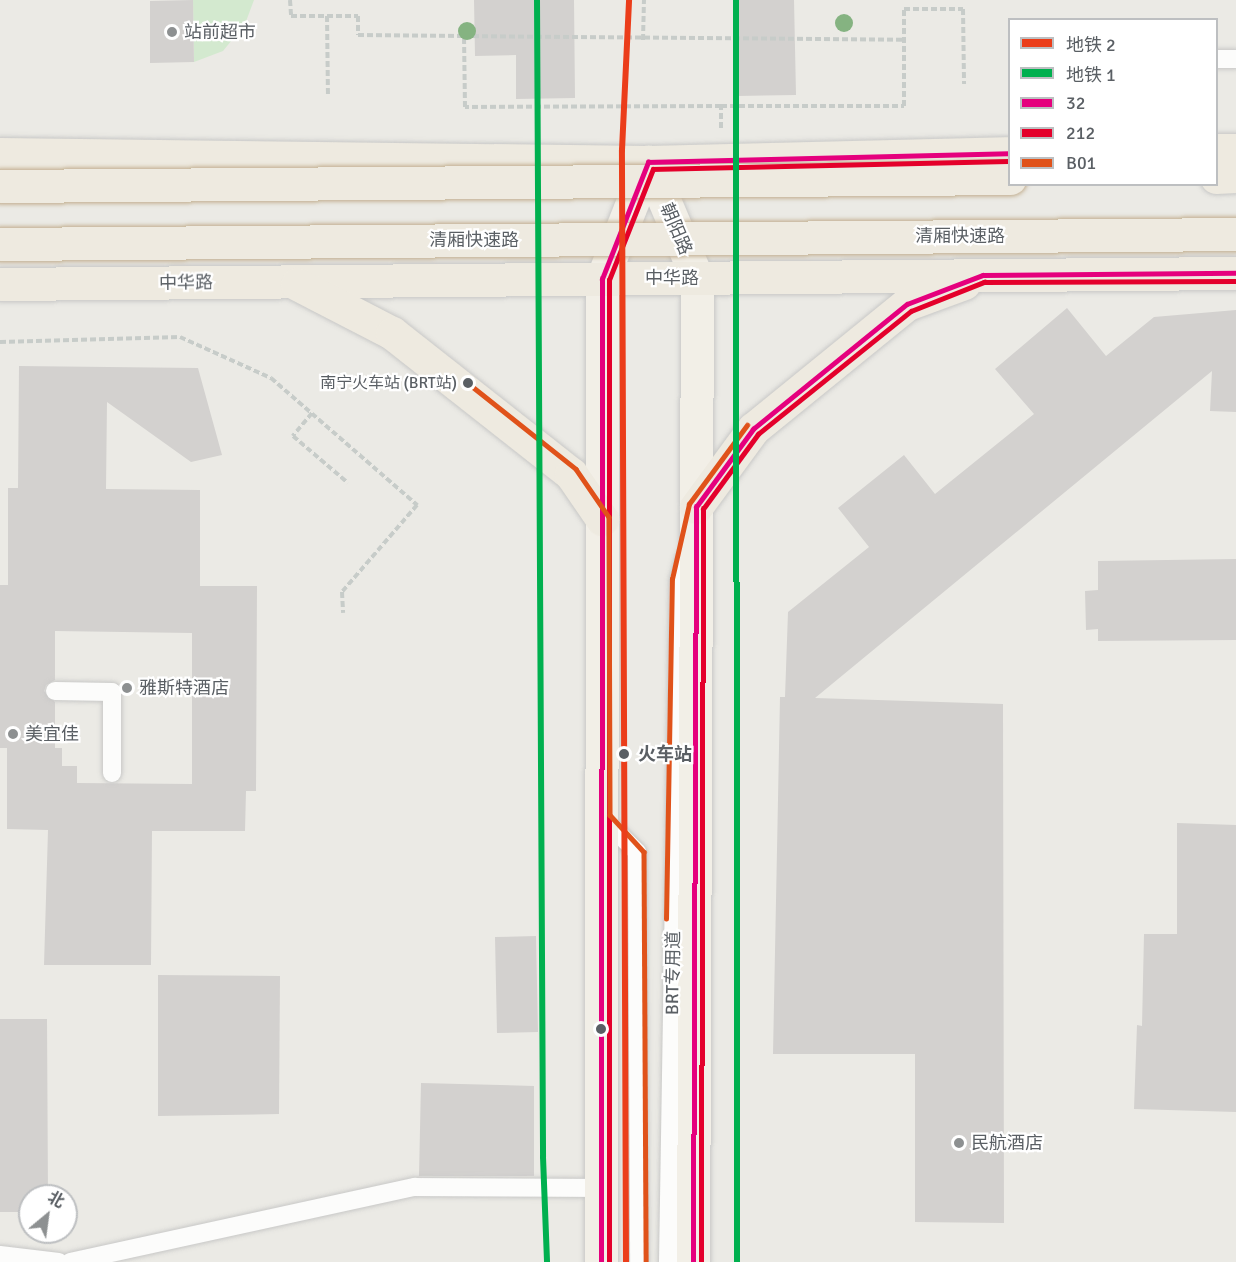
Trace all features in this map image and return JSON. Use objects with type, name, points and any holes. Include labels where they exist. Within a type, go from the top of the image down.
[{"type":"highway","points":[[1218,150],[1236,150]]},
{"type":"highway","points":[[0,154],[648,162],[1008,153]]},
{"type":"highway","points":[[1218,177],[1236,177]]},
{"type":"highway","points":[[0,186],[1008,178]]},
{"type":"highway","name":"清厢快速路","points":[[0,244],[1236,234]]},
{"type":"highway","name":"中华路","points":[[0,284],[1236,273]]},
{"type":"highway","points":[[696,507],[753,429],[907,304],[983,275]]},
{"type":"highway","points":[[293,282],[392,333],[571,474],[602,519]]},
{"type":"main road","name":"朝阳路","points":[[648,162],[697,278],[693,1262]]},
{"type":"main road","name":"朝阳路","points":[[601,1262],[602,279],[648,162]]},
{"type":"lane","points":[[1218,59],[1236,59]]},
{"type":"lane","name":"BRT专用道","points":[[668,1262],[679,580],[696,507]]},
{"type":"lane","points":[[55,691],[112,692],[112,773]]},
{"type":"lane","name":"BRT专用道","points":[[603,818],[637,852],[639,1262]]},
{"type":"lane","points":[[70,1262],[414,1187],[600,1188]]},
{"type":"lane","points":[[0,1254],[59,1262]]},
{"type":"path","points":[[291,0],[291,16],[358,16],[358,35],[643,40],[904,40]]},
{"type":"path","points":[[643,40],[644,0]]},
{"type":"path","points":[[464,36],[465,107],[904,106],[904,9],[963,9],[964,84]]},
{"type":"path","points":[[327,15],[328,97]]},
{"type":"path","points":[[721,106],[721,129]]},
{"type":"path","points":[[0,342],[180,338],[271,378],[417,505],[342,592],[343,613]]},
{"type":"path","points":[[312,413],[293,436],[348,483]]},
{"type":"green space","points":[[193,0],[254,0],[245,24],[223,51],[194,62]]},
{"type":"building","name":"站前超市","points":[[193,0],[194,62],[150,63],[150,1]]},
{"type":"building","points":[[474,0],[574,0],[575,98],[516,99],[516,55],[475,56]]},
{"type":"building","points":[[735,0],[794,0],[796,95],[737,96]]},
{"type":"building","points":[[1067,308],[1106,356],[1154,317],[1236,310],[1236,412],[1210,411],[1212,371],[815,698],[1003,704],[1004,1223],[915,1222],[915,1054],[773,1054],[780,697],[785,697],[788,612],[869,547],[838,508],[904,455],[935,494],[1034,414],[995,369]]},
{"type":"building","points":[[19,366],[198,368],[222,455],[191,462],[107,402],[106,489],[200,490],[200,586],[257,586],[256,791],[246,791],[245,831],[152,831],[151,965],[44,965],[48,830],[7,829],[7,748],[0,748],[0,585],[8,585],[8,488],[18,488]],"holes":[[[55,631],[192,633],[192,784],[77,783],[77,766],[62,766],[62,748],[55,748],[55,702],[44,691],[46,685],[55,680]]]},
{"type":"building","points":[[1236,559],[1236,640],[1098,641],[1098,629],[1086,630],[1085,591],[1098,590],[1098,561]]},
{"type":"building","points":[[1177,823],[1236,825],[1236,1112],[1134,1109],[1137,1025],[1142,1026],[1144,934],[1177,934]]},
{"type":"building","points":[[536,936],[538,1032],[497,1033],[495,937]]},
{"type":"building","points":[[158,975],[280,976],[279,1114],[158,1116]]},
{"type":"building","points":[[0,1019],[47,1019],[48,1184],[18,1184],[18,1212],[0,1212]]},
{"type":"building","points":[[421,1083],[534,1086],[534,1176],[419,1176]]},
{"type":"metro line","name":"1","points":[[537,0],[543,1157],[547,1262]]},
{"type":"metro line","name":"2","points":[[626,1262],[622,150],[629,0]]},
{"type":"metro line","name":"1","points":[[736,0],[737,1262]]},
{"type":"transit line","name":"32","points":[[601,1262],[602,279],[648,162],[1008,153]]},
{"type":"transit line","name":"212","points":[[609,1262],[609,280],[653,169],[1008,161]]},
{"type":"transit line","name":"32","points":[[693,1262],[696,507],[753,429],[907,304],[983,275],[1236,273]]},
{"type":"transit line","name":"212","points":[[701,1262],[703,509],[758,434],[911,311],[984,282],[1236,281]]},
{"type":"transit line","name":"B01","points":[[468,383],[576,469],[609,517],[610,815],[644,852],[646,1262]]},
{"type":"transit line","name":"B01","points":[[666,919],[672,579],[689,504],[747,425]]},
{"type":"place","name":"站前超市","points":[[172,32]]},
{"type":"place","name":"南宁火车站 (BRT站)","points":[[468,383]]},
{"type":"place","name":"雅斯特酒店","points":[[127,688]]},
{"type":"place","name":"美宜佳","points":[[13,734]]},
{"type":"place","name":"火车站","points":[[624,754]]},
{"type":"place","name":"民航酒店","points":[[959,1143]]}]
